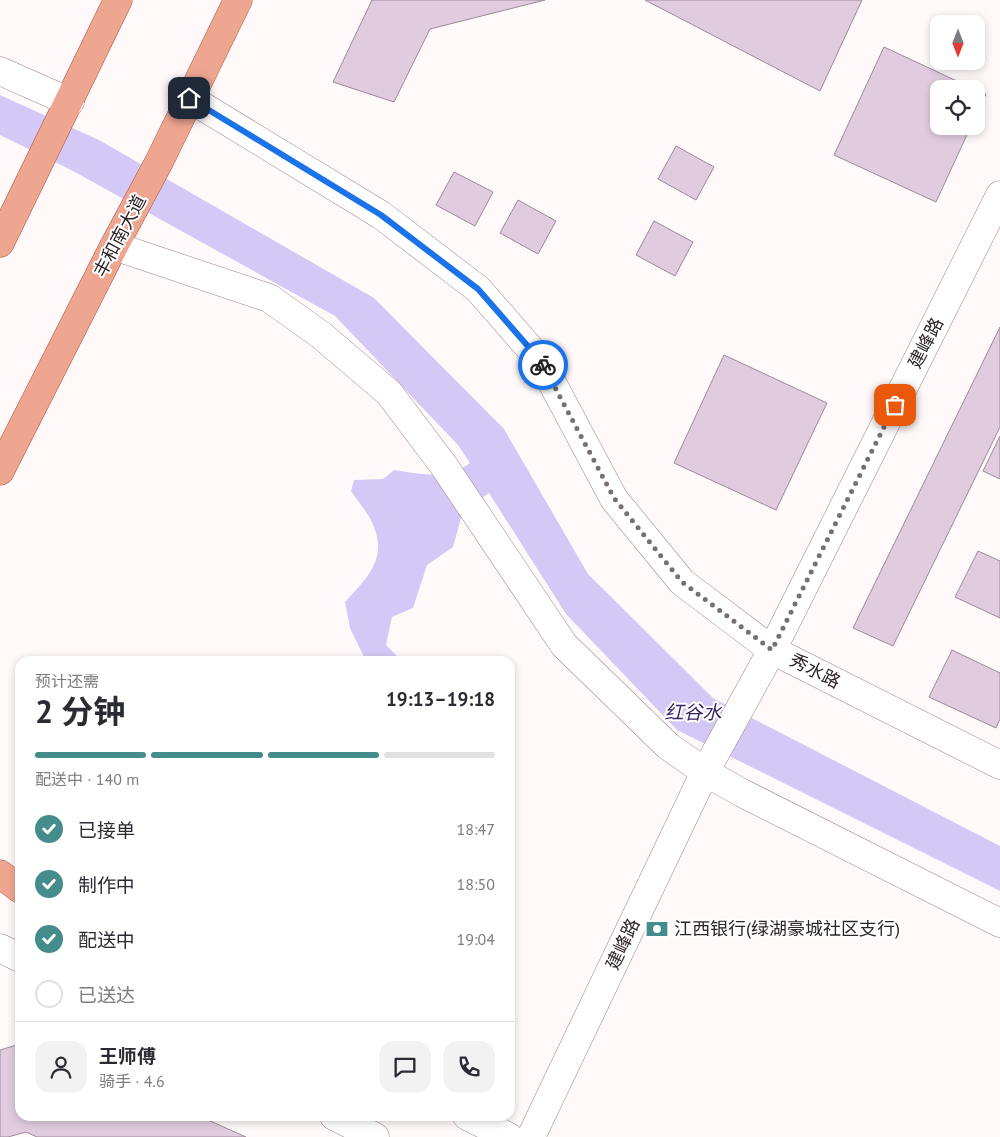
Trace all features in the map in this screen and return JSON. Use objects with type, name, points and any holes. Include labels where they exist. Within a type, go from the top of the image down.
[{"type":"main road","points":[[4,226],[30,181],[118,0]]},
{"type":"main road","name":"丰和南大道","points":[[0,471],[159,162],[238,0]]},
{"type":"main road","points":[[0,874],[15,884]]},
{"type":"street","points":[[0,71],[66,109]]},
{"type":"street","name":"秀水路","points":[[189,98],[381,215],[478,289],[540,360],[614,498],[682,582],[772,650],[1000,766]]},
{"type":"street","name":"建峰路","points":[[531,1137],[710,762],[772,650],[1000,195]]},
{"type":"street","points":[[120,235],[269,298],[321,336],[389,393],[444,466],[564,645],[668,746],[710,762],[742,793],[1000,923]]},
{"type":"street","points":[[0,884],[15,892]]},
{"type":"street","points":[[0,948],[15,956]]},
{"type":"street","points":[[344,1121],[375,1137]]},
{"type":"street","points":[[477,1121],[509,1137]]},
{"type":"water","name":"红谷水","points":[[0,95],[99,140],[374,298],[504,429],[588,574],[713,698],[1000,846],[1000,891],[677,730],[566,614],[489,493],[463,511],[453,547],[427,565],[413,608],[392,617],[386,645],[397,656],[364,656],[350,628],[345,602],[367,577],[376,559],[378,549],[374,527],[370,518],[351,491],[354,480],[383,479],[394,470],[423,474],[452,472],[470,463],[458,445],[335,316],[73,171],[0,135]]},
{"type":"building","points":[[372,0],[545,0],[430,29],[394,102],[333,82]]},
{"type":"building","points":[[645,0],[862,0],[820,91]]},
{"type":"building","points":[[884,47],[955,80],[930,80],[930,135],[967,135],[936,202],[834,155]]},
{"type":"building","points":[[676,146],[714,167],[696,200],[658,179]]},
{"type":"building","points":[[454,172],[493,192],[475,226],[436,205]]},
{"type":"building","points":[[518,200],[556,221],[538,254],[500,233]]},
{"type":"building","points":[[654,221],[693,242],[675,276],[636,255]]},
{"type":"building","points":[[1000,327],[1000,427],[893,646],[853,628]]},
{"type":"building","points":[[724,355],[827,403],[776,510],[674,463]]},
{"type":"building","points":[[1000,436],[1000,479],[983,471]]},
{"type":"building","points":[[978,551],[1000,561],[1000,618],[955,597]]},
{"type":"building","points":[[952,650],[1000,673],[1000,719],[996,728],[929,697]]},
{"type":"building","points":[[15,1046],[15,1121],[210,1121],[246,1137],[37,1137],[26,1132],[8,1137],[0,1137],[0,1050]]},
{"type":"way so far","points":[[543,365],[614,498],[682,582],[772,650],[895,405]]},
{"type":"place","name":"江西银行(绿湖豪城社区支行)","points":[[657,929]]},
{"type":"route","points":[[189,98],[381,215],[478,289],[543,365]]}]
